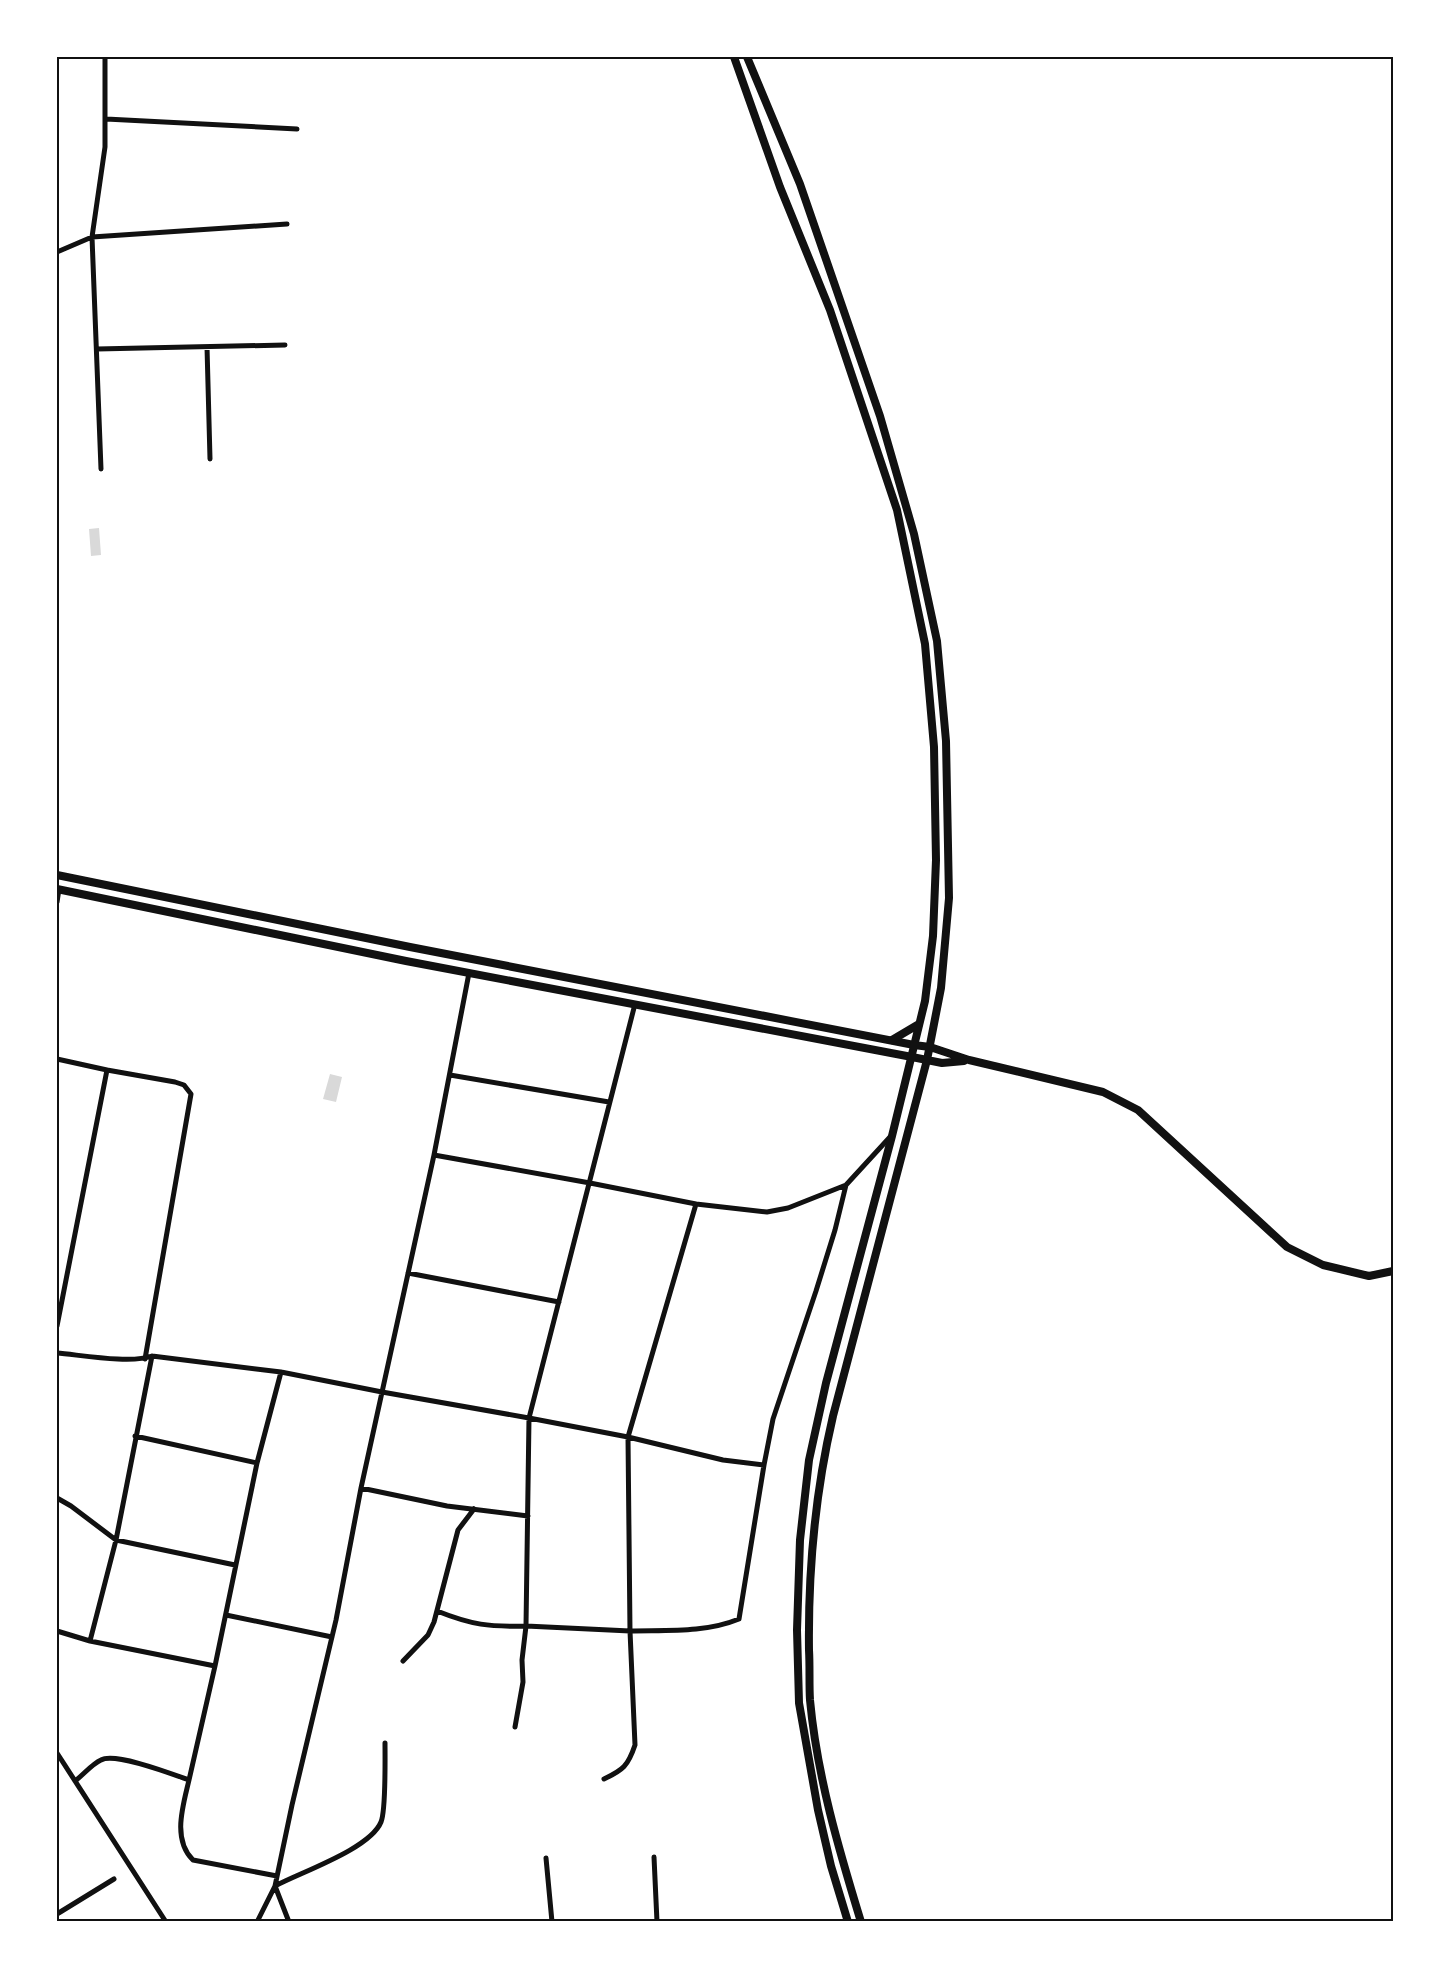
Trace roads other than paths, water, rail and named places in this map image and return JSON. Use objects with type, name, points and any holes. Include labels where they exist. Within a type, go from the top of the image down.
[{"type":"main road","points":[[734,57],[780,187],[830,310],[897,510],[925,644],[934,747],[936,860],[933,936],[925,1000],[892,1136],[826,1383],[809,1460],[800,1540],[797,1630],[799,1703],[818,1810],[831,1866],[848,1922]]},
{"type":"main road","points":[[747,57],[800,184],[880,416],[914,534],[937,641],[946,741],[949,898],[941,988],[927,1060],[822,1462],[812,1542],[809,1616],[810,1701],[822,1775],[842,1862],[861,1922]]},
{"type":"main road","points":[[57,875],[398,945],[930,1047],[969,1060],[1103,1092],[1138,1110],[1287,1247],[1323,1265],[1369,1276],[1393,1271]]},
{"type":"main road","points":[[58,889],[469,973],[942,1063],[969,1060]]},
{"type":"main road","points":[[892,1041],[919,1024]]},
{"type":"street","points":[[101,469],[92,237],[105,147],[105,57]]},
{"type":"street","points":[[106,119],[297,129]]},
{"type":"street","points":[[57,252],[92,237],[287,224]]},
{"type":"street","points":[[97,349],[285,345]]},
{"type":"street","points":[[207,347],[210,459]]},
{"type":"street","points":[[57,902],[58,889]]},
{"type":"street","points":[[257,1922],[275,1886],[332,1637],[361,1488],[434,1155],[469,973]]},
{"type":"street","points":[[516,1728],[523,1682],[522,1660],[526,1626],[528,1418],[591,1183],[609,1102],[635,1004]]},
{"type":"street","points":[[57,1059],[184,1085],[191,1094],[145,1359]]},
{"type":"street","points":[[57,1326],[107,1070]]},
{"type":"street","points":[[450,1075],[609,1102]]},
{"type":"street","points":[[434,1155],[696,1204],[768,1212],[788,1208],[846,1185],[892,1136]]},
{"type":"street","points":[[437,1611],[483,1626],[630,1631],[696,1630],[724,1625],[740,1618],[773,1419],[816,1292],[846,1185]]},
{"type":"street","points":[[604,1779],[623,1770],[635,1745],[630,1631],[628,1437],[696,1204]]},
{"type":"street","points":[[408,1274],[559,1302]]},
{"type":"street","points":[[57,1353],[145,1359],[152,1356],[281,1372],[628,1437],[723,1460],[764,1465]]},
{"type":"street","points":[[90,1641],[116,1540],[152,1356]]},
{"type":"street","points":[[277,1876],[193,1860],[184,1851],[180,1824],[257,1462],[281,1372]]},
{"type":"street","points":[[135,1436],[257,1462]]},
{"type":"street","points":[[361,1488],[447,1506],[528,1516]]},
{"type":"street","points":[[57,1498],[116,1540],[235,1564]]},
{"type":"street","points":[[403,1661],[428,1635],[437,1611],[458,1530],[474,1509]]},
{"type":"street","points":[[226,1615],[332,1637]]},
{"type":"street","points":[[57,1631],[90,1641],[214,1666]]},
{"type":"street","points":[[275,1886],[351,1850],[372,1836],[382,1821],[385,1743]]},
{"type":"street","points":[[57,1753],[166,1922]]},
{"type":"street","points":[[75,1781],[101,1759],[113,1758],[158,1769],[189,1780]]},
{"type":"street","points":[[654,1857],[657,1922]]},
{"type":"street","points":[[546,1858],[552,1922]]},
{"type":"street","points":[[57,1914],[114,1879]]},
{"type":"street","points":[[275,1886],[289,1922]]}]
